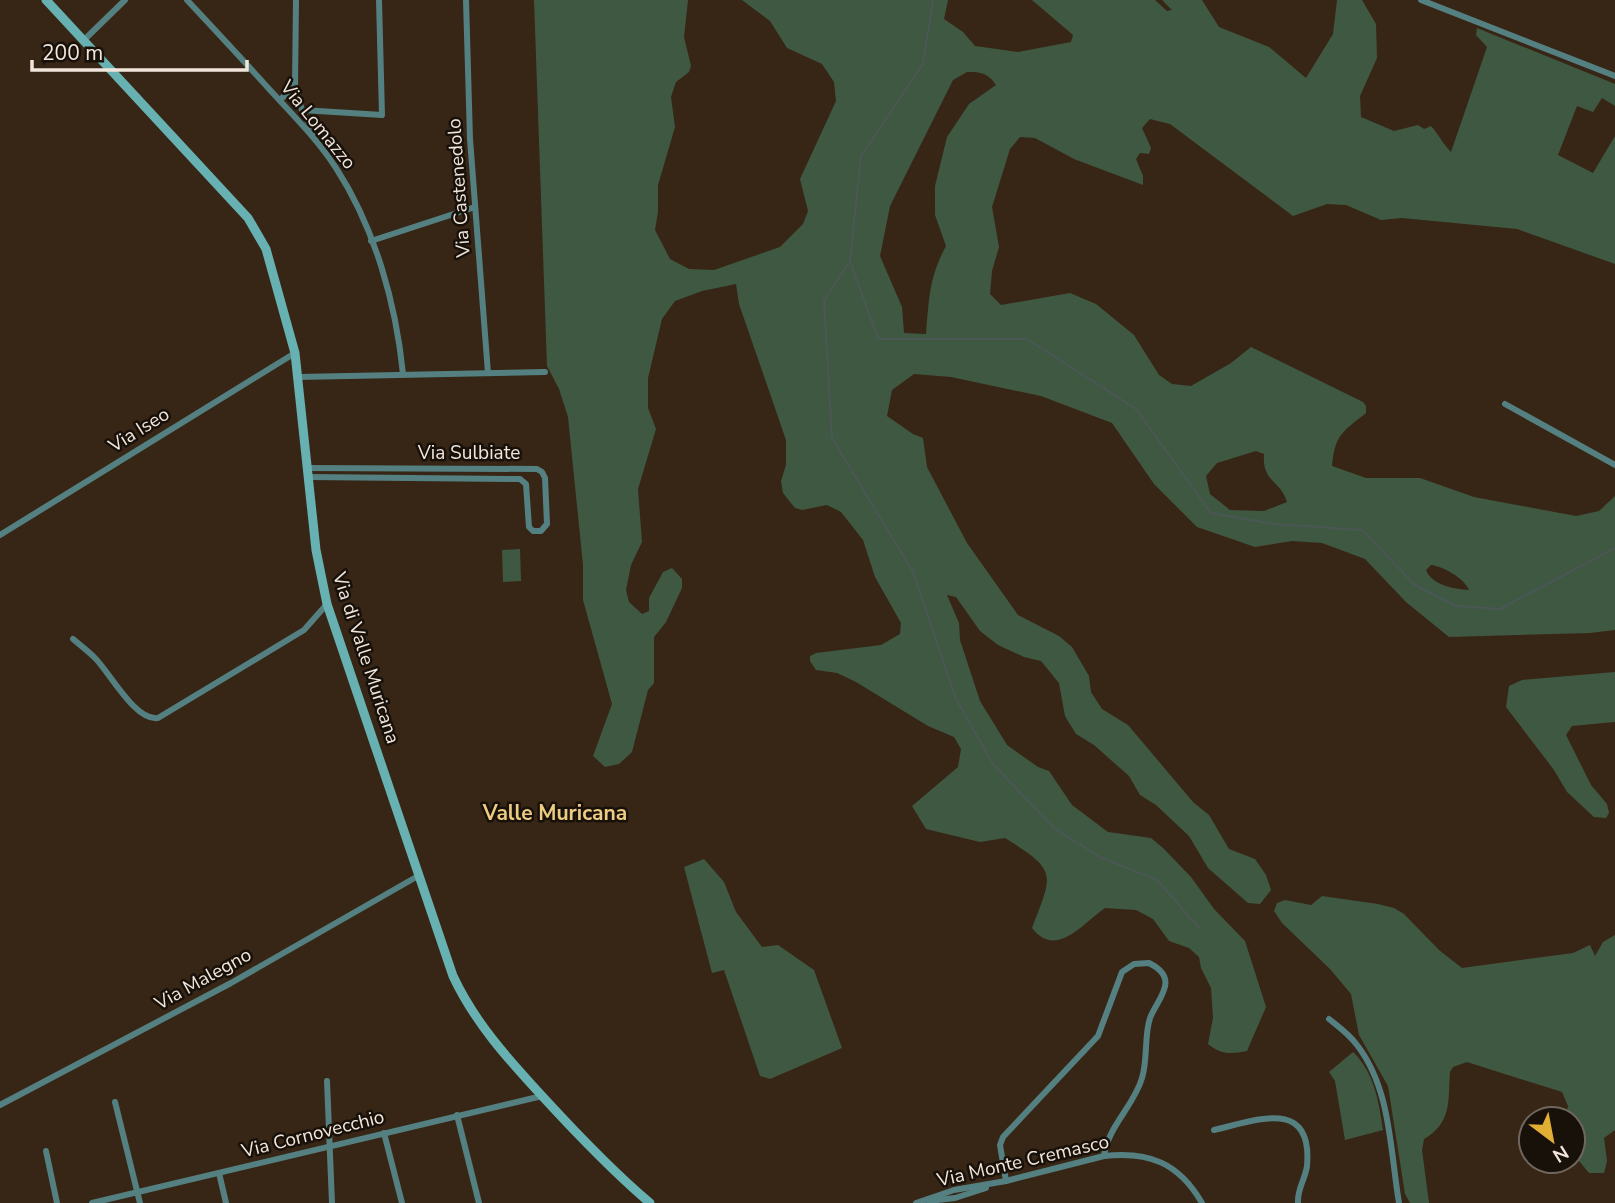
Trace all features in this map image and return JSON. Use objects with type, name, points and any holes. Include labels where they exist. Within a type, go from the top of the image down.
[{"type":"street","name":"Via di Valle Muricana","points":[[46,0],[254,226],[266,249],[295,353],[316,550],[327,604],[453,976],[471,1010],[510,1060],[604,1163],[650,1203]]},
{"type":"street","points":[[84,40],[125,0]]},
{"type":"street","name":"Via Lomazzo","points":[[187,0],[280,100],[319,144],[336,168],[354,200],[371,241],[396,318],[403,374]]},
{"type":"street","points":[[296,0],[295,86],[302,110],[319,144]]},
{"type":"street","points":[[302,110],[382,115],[379,0]]},
{"type":"street","name":"Via Castenedolo","points":[[466,0],[470,139],[488,373]]},
{"type":"street","points":[[1421,0],[1615,76]]},
{"type":"street","points":[[280,100],[295,86]]},
{"type":"street","points":[[371,241],[475,207]]},
{"type":"street","name":"Via Iseo","points":[[0,535],[295,353]]},
{"type":"street","points":[[298,377],[545,372]]},
{"type":"street","points":[[1504,404],[1615,466]]},
{"type":"street","name":"Via Sulbiate","points":[[537,470],[542,472],[545,478],[547,524],[541,531],[533,531],[529,527],[526,484],[520,479],[309,473],[537,470]]},
{"type":"street","points":[[73,639],[95,658],[137,709],[149,718],[158,718],[304,631],[327,604]]},
{"type":"street","name":"Via Malegno","points":[[0,1105],[231,983],[418,876]]},
{"type":"street","points":[[1006,1181],[1000,1145],[1003,1137],[1098,1036],[1122,972],[1134,964],[1149,963],[1162,974],[1165,991],[1149,1022],[1142,1079],[1108,1139],[1104,1156]]},
{"type":"street","points":[[1329,1019],[1358,1045],[1376,1079],[1384,1104],[1399,1203]]},
{"type":"street","points":[[327,1080],[332,1203]]},
{"type":"street","name":"Via Cornovecchio","points":[[92,1203],[542,1096]]},
{"type":"street","points":[[115,1102],[139,1203]]},
{"type":"street","points":[[457,1115],[479,1203]]},
{"type":"street","points":[[1214,1130],[1272,1116],[1300,1127],[1306,1139],[1307,1166],[1298,1191],[1298,1203]]},
{"type":"street","points":[[383,1133],[402,1203]]},
{"type":"street","points":[[46,1150],[57,1203]]},
{"type":"street","name":"Via Monte Cremasco","points":[[918,1202],[955,1198],[1006,1181],[1104,1156],[1142,1157],[1168,1165],[1184,1178],[1202,1203]]},
{"type":"street","points":[[219,1173],[226,1203]]},
{"type":"green space","points":[[534,0],[688,0],[684,37],[691,66],[689,72],[676,82],[671,97],[675,127],[658,185],[655,230],[670,259],[689,269],[714,270],[780,247],[803,224],[808,211],[800,179],[836,101],[834,82],[822,64],[787,48],[770,21],[742,0],[948,0],[944,19],[963,32],[975,46],[1018,52],[1071,42],[1073,35],[1032,0],[1155,0],[1167,11],[1172,10],[1162,0],[1202,0],[1219,27],[1269,47],[1306,78],[1333,34],[1337,0],[1362,0],[1376,24],[1377,58],[1360,96],[1361,117],[1394,131],[1418,125],[1424,129],[1431,126],[1451,152],[1487,47],[1476,35],[1477,28],[1615,84],[1615,106],[1602,98],[1593,112],[1577,106],[1558,155],[1593,173],[1615,136],[1615,264],[1517,229],[1402,218],[1381,220],[1346,205],[1327,204],[1293,216],[1170,124],[1150,119],[1142,128],[1151,148],[1149,154],[1140,153],[1136,159],[1143,176],[1143,185],[1074,159],[1035,138],[1020,137],[1010,149],[992,207],[999,247],[992,271],[990,294],[1001,305],[1070,293],[1096,304],[1134,335],[1159,375],[1172,384],[1191,386],[1231,363],[1251,347],[1363,402],[1366,413],[1341,435],[1335,447],[1332,466],[1366,478],[1420,478],[1474,497],[1576,516],[1599,511],[1615,496],[1615,630],[1449,637],[1406,602],[1365,559],[1322,543],[1292,541],[1255,547],[1197,527],[1154,484],[1112,423],[1041,396],[951,377],[914,374],[892,390],[887,416],[923,438],[927,467],[967,543],[1018,615],[1059,636],[1072,647],[1089,676],[1091,692],[1102,709],[1128,725],[1193,802],[1209,815],[1229,849],[1255,859],[1266,875],[1271,890],[1260,904],[1248,903],[1208,868],[1189,836],[1156,805],[1140,795],[1129,776],[1094,745],[1076,734],[1065,716],[1059,683],[1041,661],[1024,657],[998,645],[980,631],[956,597],[947,595],[959,623],[960,640],[980,701],[1007,745],[1038,767],[1049,771],[1072,805],[1108,832],[1151,838],[1191,877],[1214,909],[1245,941],[1266,1007],[1247,1051],[1226,1053],[1208,1044],[1213,1018],[1211,988],[1201,968],[1199,957],[1189,948],[1169,941],[1153,919],[1136,910],[1105,908],[1069,936],[1060,940],[1041,937],[1032,928],[1047,884],[1042,866],[1035,858],[1005,838],[980,842],[926,829],[912,806],[958,767],[961,749],[954,737],[928,726],[856,682],[837,673],[816,670],[810,661],[810,656],[816,653],[881,645],[900,634],[901,623],[875,577],[863,540],[841,512],[827,505],[802,510],[795,508],[783,493],[781,481],[786,465],[786,440],[739,304],[736,284],[702,291],[675,301],[662,319],[648,378],[648,408],[656,429],[638,489],[642,542],[631,565],[626,590],[629,602],[642,614],[649,611],[649,598],[663,572],[672,568],[682,579],[682,588],[666,622],[654,637],[654,683],[648,690],[632,752],[619,764],[605,767],[593,756],[612,704],[583,600],[583,565],[568,417],[559,389],[547,366]],"holes":[[[967,72],[984,74],[996,85],[969,104],[947,137],[935,186],[935,215],[946,246],[933,278],[926,334],[904,333],[902,307],[880,256],[890,206],[953,80]],[[1256,451],[1264,454],[1266,470],[1287,502],[1264,511],[1230,510],[1210,494],[1206,476],[1217,463]],[[1431,565],[1447,570],[1469,590],[1438,583],[1426,570]]]},
{"type":"green space","points":[[520,549],[521,581],[503,582],[502,550]]},
{"type":"green space","points":[[1615,672],[1615,722],[1572,726],[1566,735],[1591,785],[1607,804],[1609,813],[1606,818],[1594,817],[1567,792],[1554,770],[1506,707],[1509,686],[1522,680]]},
{"type":"green space","points":[[704,859],[724,882],[736,912],[762,947],[778,945],[814,970],[842,1048],[770,1079],[760,1076],[724,970],[712,973],[684,867]]},
{"type":"green space","points":[[1322,896],[1394,908],[1404,914],[1439,950],[1462,968],[1573,953],[1590,945],[1595,956],[1603,942],[1615,935],[1615,1130],[1604,1138],[1607,1161],[1604,1173],[1589,1173],[1587,1171],[1587,1105],[1568,1105],[1562,1092],[1467,1062],[1453,1067],[1450,1072],[1444,1118],[1440,1126],[1424,1139],[1422,1150],[1429,1203],[1410,1203],[1405,1194],[1388,1086],[1359,1035],[1351,994],[1330,969],[1282,923],[1274,911],[1277,903],[1285,900],[1311,905]]},
{"type":"green space","points":[[1353,1052],[1371,1078],[1383,1130],[1345,1140],[1335,1081],[1329,1072]]},
{"type":"waterway","points":[[933,0],[923,64],[861,156],[850,261],[878,339],[1027,339],[1136,409],[1211,513],[1273,524],[1362,530],[1415,585],[1456,606],[1500,609],[1615,548]]},
{"type":"waterway","points":[[850,261],[824,301],[832,438],[913,572],[956,699],[993,764],[1055,829],[1100,857],[1157,880],[1199,928]]},
{"type":"district","name":"Valle Muricana","points":[[555,813]]}]
